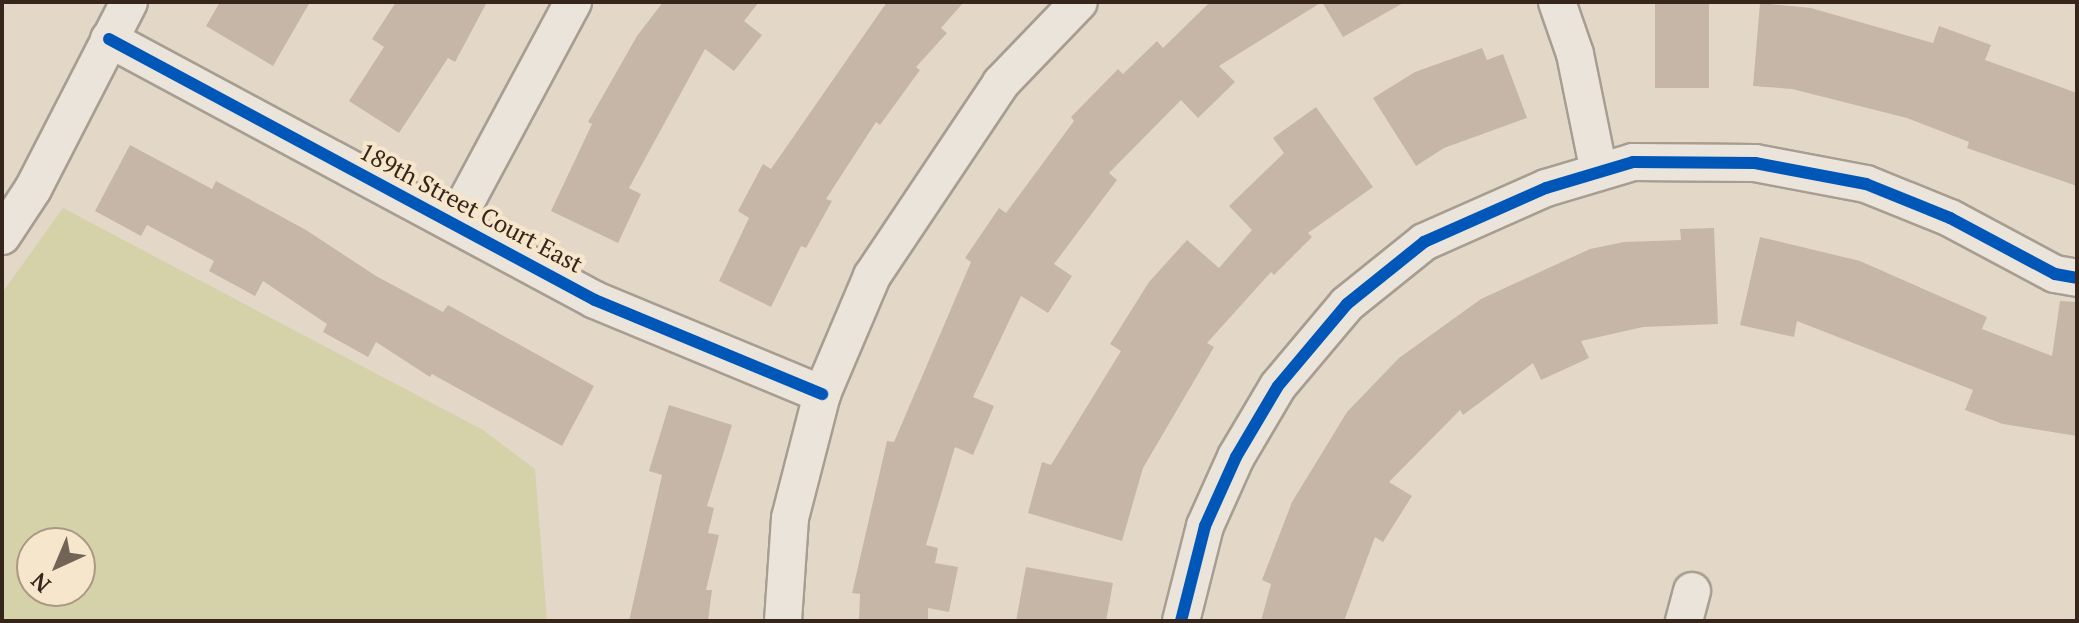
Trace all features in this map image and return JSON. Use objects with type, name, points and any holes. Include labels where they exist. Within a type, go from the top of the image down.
[{"type":"street","points":[[2,236],[33,189],[129,2]]},
{"type":"street","points":[[454,224],[573,2]]},
{"type":"street","points":[[783,621],[790,518],[822,394],[872,276],[1001,83],[1079,2]]},
{"type":"street","points":[[1557,2],[1575,54],[1599,172]]},
{"type":"street","name":"189th Street Court East","points":[[109,39],[595,300],[822,394]]},
{"type":"street","points":[[1181,621],[1205,526],[1236,457],[1278,386],[1347,304],[1424,242],[1546,188],[1633,162],[1755,163],[1866,184],[1950,218],[2055,274],[2077,278]]},
{"type":"shaded area","points":[[63,208],[483,430],[535,469],[547,621],[2,621],[2,293]]},
{"type":"building","points":[[220,2],[310,2],[273,66],[206,26]]},
{"type":"building","points":[[396,2],[487,2],[455,62],[448,58],[399,133],[349,101],[384,47],[372,39]]},
{"type":"building","points":[[663,2],[759,2],[744,21],[762,35],[734,71],[705,49],[629,188],[641,194],[618,243],[551,211],[592,124],[588,122],[637,36]]},
{"type":"building","points":[[887,2],[964,2],[941,28],[947,33],[916,67],[920,70],[880,125],[876,122],[826,199],[832,201],[806,248],[801,246],[771,307],[719,281],[749,218],[738,211],[763,164],[771,169]]},
{"type":"building","points":[[1210,2],[1322,2],[1219,66],[1235,82],[1198,118],[1181,100],[1109,173],[1117,180],[1054,264],[1072,276],[1048,313],[1021,296],[973,397],[994,406],[973,455],[955,447],[926,545],[938,548],[935,563],[958,567],[949,612],[928,608],[928,621],[859,621],[860,594],[852,593],[887,441],[894,442],[971,262],[965,258],[999,208],[1006,213],[1074,121],[1071,117],[1118,69],[1123,74],[1157,41],[1163,48]]},
{"type":"building","points":[[1322,2],[1405,2],[1343,37]]},
{"type":"building","points":[[1655,2],[1709,2],[1709,88],[1655,88]]},
{"type":"building","points":[[1760,3],[1811,8],[1933,43],[1939,26],[1991,45],[1985,60],[2077,93],[2077,186],[1967,148],[1969,142],[1907,118],[1792,89],[1753,86]]},
{"type":"building","points":[[1482,48],[1487,60],[1503,54],[1527,118],[1444,148],[1416,166],[1373,98],[1415,72]]},
{"type":"building","points":[[1316,107],[1373,187],[1308,233],[1312,237],[1274,275],[1271,272],[1207,343],[1214,347],[1143,468],[1122,541],[1028,513],[1042,462],[1051,465],[1121,351],[1110,344],[1149,282],[1187,240],[1219,268],[1252,230],[1229,206],[1284,153],[1273,138]]},
{"type":"building","points":[[130,145],[212,189],[216,181],[306,230],[376,276],[443,312],[448,305],[594,386],[562,446],[432,374],[430,377],[376,342],[368,357],[323,332],[327,324],[263,281],[255,296],[209,271],[214,261],[147,225],[141,236],[95,211]]},
{"type":"building","points":[[1714,228],[1718,324],[1643,327],[1581,341],[1589,358],[1541,380],[1533,363],[1463,415],[1460,410],[1389,482],[1412,496],[1383,542],[1375,537],[1344,621],[1261,621],[1271,584],[1262,580],[1292,502],[1347,412],[1399,358],[1481,299],[1590,249],[1624,242],[1681,240],[1680,229]]},
{"type":"building","points":[[1760,237],[1860,261],[1987,317],[1982,329],[2052,356],[2060,301],[2077,302],[2077,436],[2003,424],[1965,410],[1973,390],[1797,321],[1794,337],[1740,325]]},
{"type":"building","points":[[669,405],[732,425],[707,506],[714,508],[708,533],[719,535],[706,590],[712,590],[708,621],[629,621],[662,475],[649,471]]},
{"type":"building","points":[[1026,567],[1113,583],[1106,621],[1016,621]]},
{"type":"cycle path","points":[[109,39],[595,300],[822,394]]},
{"type":"cycle path","points":[[1181,621],[1205,526],[1236,457],[1278,386],[1347,304],[1424,242],[1546,188],[1633,162],[1755,163],[1866,184],[1950,218],[2055,274],[2077,278]]}]
